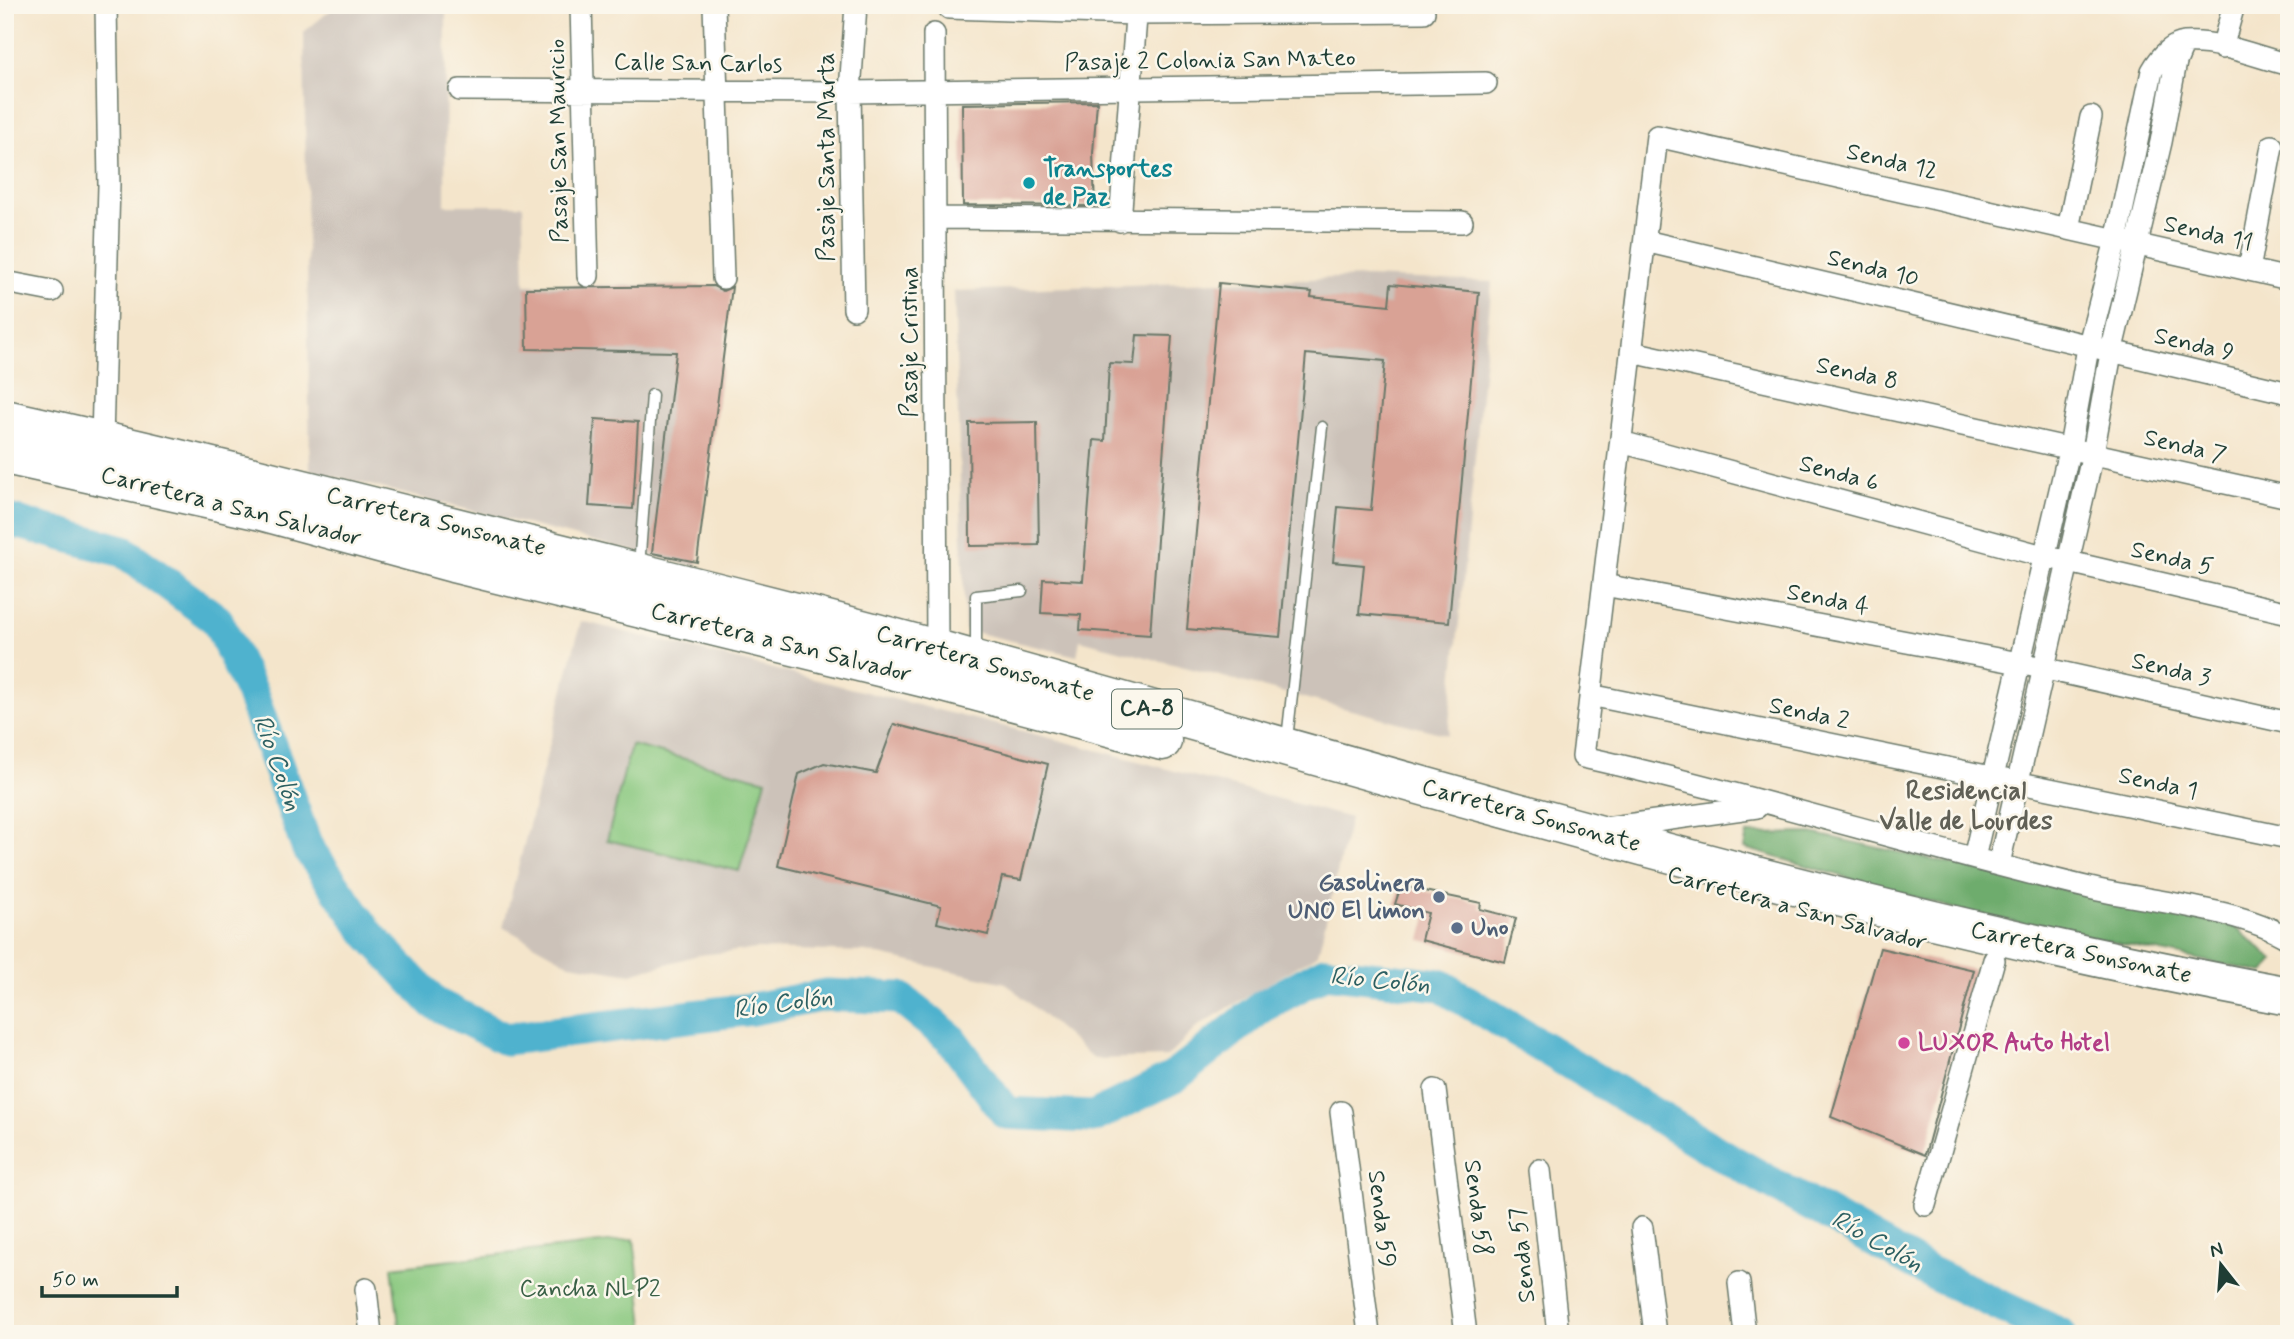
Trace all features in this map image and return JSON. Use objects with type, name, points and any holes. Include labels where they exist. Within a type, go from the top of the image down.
[{"type":"highway","name":"Carretera Sonsonate","points":[[5,419],[102,440],[937,649],[1584,831],[1995,935],[2289,996]]},
{"type":"highway","name":"Carretera a San Salvador","points":[[5,455],[261,510],[453,563],[933,680],[1994,960],[2289,1022]]},
{"type":"street","points":[[102,440],[108,185],[106,5]]},
{"type":"street","name":"Pasaje San Mauricio","points":[[581,5],[588,276]]},
{"type":"street","points":[[713,5],[723,278]]},
{"type":"street","name":"Pasaje Santa Marta","points":[[854,309],[850,92],[856,5]]},
{"type":"street","points":[[2222,48],[2234,5]]},
{"type":"street","points":[[949,8],[1424,12]]},
{"type":"street","points":[[1120,221],[1136,10]]},
{"type":"street","name":"Pasaje Cristina","points":[[934,34],[937,649]]},
{"type":"street","points":[[1998,864],[2093,453],[2110,353],[2138,245],[2176,62],[2184,43]]},
{"type":"street","points":[[1974,858],[2070,447],[2088,348],[2116,240],[2152,71],[2162,55],[2184,43],[2222,48],[2289,65]]},
{"type":"street","name":"Pasaje 2 Colonia San Mateo","points":[[936,90],[1486,83]]},
{"type":"street","name":"Calle San Carlos","points":[[460,90],[936,90]]},
{"type":"street","points":[[2068,229],[2091,117]]},
{"type":"street","name":"Senda 12","points":[[1645,241],[1657,136],[2116,240]]},
{"type":"street","points":[[2249,270],[2272,146]]},
{"type":"street","points":[[936,218],[1462,222]]},
{"type":"street","name":"Senda 11","points":[[2116,240],[2289,279]]},
{"type":"street","points":[[1645,241],[1583,757],[2094,889],[2246,920],[2289,939]]},
{"type":"street","name":"Senda 10","points":[[1645,241],[2088,348]]},
{"type":"street","points":[[5,282],[52,291]]},
{"type":"street","name":"Senda 9","points":[[2088,348],[2289,393]]},
{"type":"street","name":"Senda 8","points":[[1632,352],[2070,447]]},
{"type":"street","name":"Senda 6","points":[[1621,442],[2043,556]]},
{"type":"street","name":"Senda 7","points":[[2070,447],[2289,497]]},
{"type":"street","name":"Senda 5","points":[[2043,556],[2289,612]]},
{"type":"street","name":"Senda 4","points":[[1604,584],[2042,668]]},
{"type":"street","name":"Senda 3","points":[[2042,668],[2289,723]]},
{"type":"street","name":"Senda 2","points":[[1590,695],[2017,781]]},
{"type":"street","name":"Senda 1","points":[[2017,781],[2289,838]]},
{"type":"street","points":[[1584,831],[1692,814],[1773,805]]},
{"type":"street","points":[[1925,1205],[1994,960]]},
{"type":"street","name":"Senda 58","points":[[1435,1090],[1466,1334]]},
{"type":"street","name":"Senda 59","points":[[1341,1112],[1369,1334]]},
{"type":"street","name":"Senda 57","points":[[1540,1170],[1558,1334]]},
{"type":"street","points":[[1642,1228],[1655,1334]]},
{"type":"street","points":[[1740,1283],[1745,1334]]},
{"type":"street","points":[[366,1289],[371,1334]]},
{"type":"lane","points":[[639,573],[652,395]]},
{"type":"lane","points":[[1286,749],[1322,426]]},
{"type":"lane","points":[[977,661],[976,596],[1022,591]]},
{"type":"shaded area","points":[[337,5],[446,5],[445,205],[523,205],[525,285],[732,286],[697,567],[310,470],[304,32]]},
{"type":"shaded area","points":[[1366,277],[1492,282],[1448,735],[1080,640],[1077,656],[965,630],[954,291]]},
{"type":"shaded area","points":[[581,621],[1074,744],[1350,818],[1318,954],[1198,1026],[1167,1057],[1094,1059],[1006,983],[866,952],[757,949],[698,955],[631,974],[570,964],[503,927]]},
{"type":"green space","points":[[631,745],[766,780],[739,871],[607,840]]},
{"type":"green space","points":[[1812,833],[2235,927],[2274,960],[2264,973],[1970,913],[1744,848],[1747,834]]},
{"type":"green space","name":"Cancha NLP2","points":[[634,1239],[645,1334],[400,1334],[392,1267]]},
{"type":"building","name":"Transportes de Paz","points":[[1097,102],[1093,153],[1095,206],[963,205],[962,104]]},
{"type":"building","points":[[1219,283],[1312,292],[1311,297],[1389,305],[1391,284],[1479,292],[1449,622],[1359,614],[1364,565],[1333,562],[1338,507],[1371,510],[1385,361],[1306,354],[1280,637],[1187,629]]},
{"type":"building","points":[[713,286],[723,291],[732,287],[697,562],[652,553],[676,352],[527,349],[526,288]]},
{"type":"building","points":[[1137,335],[1172,336],[1150,635],[1080,630],[1081,615],[1041,613],[1043,579],[1083,581],[1094,440],[1105,441],[1109,363],[1134,364]]},
{"type":"building","points":[[595,419],[638,422],[633,509],[589,506]]},
{"type":"building","points":[[1037,422],[1039,545],[970,546],[969,423]]},
{"type":"building","points":[[894,724],[1048,764],[1021,880],[1002,877],[988,935],[937,923],[941,906],[778,866],[799,774],[824,763],[876,773]]},
{"type":"building","points":[[1401,886],[1481,903],[1480,909],[1516,918],[1505,962],[1421,940],[1428,913],[1395,904]]},
{"type":"building","name":"LUXOR Auto Hotel","points":[[1880,948],[1974,970],[1925,1155],[1831,1117]]},
{"type":"waterway","name":"Río Colón","points":[[5,519],[123,551],[217,620],[251,692],[307,847],[368,933],[434,1003],[505,1039],[752,1009],[826,995],[900,998],[950,1038],[1006,1113],[1093,1117],[1174,1077],[1263,1006],[1325,972],[1440,985],[1720,1154],[1931,1273],[2060,1334]]},
{"type":"place","name":"Transportes de Paz","points":[[1029,183]]},
{"type":"place","name":"Gasolinera UNO El limon","points":[[1439,897]]},
{"type":"place","name":"Uno","points":[[1457,928]]},
{"type":"place","name":"LUXOR Auto Hotel","points":[[1904,1043]]},
{"type":"district","name":"Residencial Valle de Lourdes","points":[[1966,807]]}]
